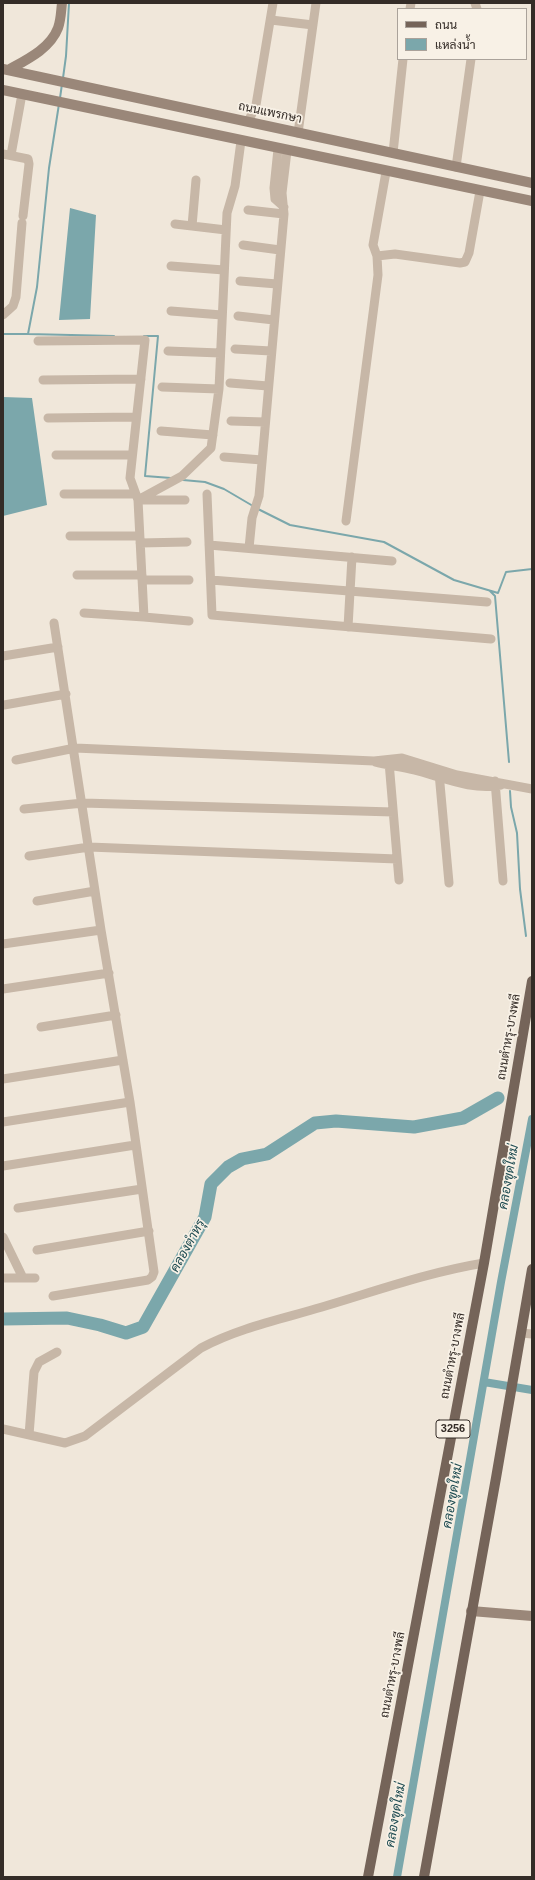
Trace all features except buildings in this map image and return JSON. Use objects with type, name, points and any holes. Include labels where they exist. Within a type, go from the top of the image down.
[{"type":"main road","points":[[5,70],[36,54],[54,36],[58,28],[62,3]]},
{"type":"main road","name":"ถนนแพรกษา","points":[[5,70],[532,183]]},
{"type":"main road","points":[[3,90],[386,172],[532,201]]},
{"type":"main road","name":"ถนนตำหรุ-บางพลี","points":[[368,1877],[484,1263],[532,981]]},
{"type":"main road","points":[[424,1877],[532,1269]]},
{"type":"main road","points":[[471,1611],[532,1616]]},
{"type":"street","points":[[248,122],[256,105],[273,3]]},
{"type":"street","points":[[298,133],[316,3]]},
{"type":"street","points":[[271,20],[313,25]]},
{"type":"street","points":[[393,153],[404,60]]},
{"type":"street","points":[[456,167],[471,60]]},
{"type":"street","points":[[3,314],[13,306],[16,297],[29,164],[28,159],[7,155],[22,94]]},
{"type":"street","points":[[136,497],[164,487],[182,476],[211,448],[219,389],[227,213],[235,186],[241,140]]},
{"type":"street","points":[[249,548],[252,518],[259,496],[284,211],[282,193],[282,150]]},
{"type":"street","points":[[346,521],[378,275],[377,256],[374,245],[386,172]]},
{"type":"street","points":[[192,226],[196,180]]},
{"type":"street","points":[[377,256],[395,254],[460,263],[465,262],[469,253],[480,191]]},
{"type":"street","points":[[248,210],[284,211]]},
{"type":"street","points":[[175,224],[226,230]]},
{"type":"street","points":[[243,245],[280,250]]},
{"type":"street","points":[[171,266],[224,270]]},
{"type":"street","points":[[240,281],[277,284]]},
{"type":"street","points":[[171,311],[222,315]]},
{"type":"street","points":[[238,316],[274,320]]},
{"type":"street","points":[[38,341],[145,340],[130,478],[136,497],[144,617]]},
{"type":"street","points":[[235,349],[271,351]]},
{"type":"street","points":[[168,351],[220,353]]},
{"type":"street","points":[[43,380],[140,379]]},
{"type":"street","points":[[230,383],[268,386]]},
{"type":"street","points":[[162,387],[219,389]]},
{"type":"street","points":[[48,418],[136,417]]},
{"type":"street","points":[[231,421],[265,422]]},
{"type":"street","points":[[161,431],[213,435]]},
{"type":"street","points":[[56,455],[132,455]]},
{"type":"street","points":[[224,457],[262,460]]},
{"type":"street","points":[[64,494],[185,500]]},
{"type":"street","points":[[208,494],[212,615],[490,639]]},
{"type":"street","points":[[70,536],[187,542]]},
{"type":"street","points":[[209,545],[392,561]]},
{"type":"street","points":[[348,627],[352,557]]},
{"type":"street","points":[[78,576],[142,577],[189,580]]},
{"type":"street","points":[[211,580],[487,602]]},
{"type":"street","points":[[84,613],[189,621]]},
{"type":"street","points":[[53,1296],[148,1280],[152,1277],[154,1272],[130,1102],[101,930],[75,748],[54,622]]},
{"type":"street","points":[[3,656],[58,647]]},
{"type":"street","points":[[4,705],[66,694]]},
{"type":"street","points":[[16,760],[75,748],[374,761],[389,762],[414,770],[439,773],[467,784],[506,784],[532,789]]},
{"type":"street","points":[[389,762],[399,880]]},
{"type":"street","points":[[439,773],[450,883]]},
{"type":"street","points":[[495,784],[503,881]]},
{"type":"street","points":[[24,810],[83,803],[393,812]]},
{"type":"street","points":[[28,856],[89,847],[397,859]]},
{"type":"street","points":[[37,901],[95,891]]},
{"type":"street","points":[[3,944],[101,930]]},
{"type":"street","points":[[3,989],[109,973]]},
{"type":"street","points":[[41,1027],[116,1015]]},
{"type":"street","points":[[3,1080],[123,1060]]},
{"type":"street","points":[[3,1122],[130,1102]]},
{"type":"street","points":[[3,1166],[135,1145]]},
{"type":"street","points":[[18,1208],[142,1189]]},
{"type":"street","points":[[37,1250],[149,1231]]},
{"type":"street","points":[[3,1237],[6,1249],[23,1278]]},
{"type":"street","points":[[3,1429],[64,1443],[85,1436],[201,1348],[214,1341],[245,1330],[417,1279],[461,1267],[484,1263]]},
{"type":"street","points":[[3,1278],[34,1278]]},
{"type":"street","points":[[521,1333],[532,1334]]},
{"type":"street","points":[[29,1435],[33,1380],[36,1365],[57,1352]]},
{"type":"water","points":[[70,208],[96,215],[90,319],[59,320]]},
{"type":"water","points":[[3,397],[32,398],[47,505],[3,516]]},
{"type":"waterway","points":[[63,78],[66,56],[69,3]]},
{"type":"waterway","points":[[60,98],[62,84]]},
{"type":"waterway","points":[[59,104],[49,168],[37,287],[28,334],[114,336]]},
{"type":"waterway","points":[[3,334],[28,334]]},
{"type":"waterway","points":[[144,336],[158,336],[145,476],[171,478]]},
{"type":"waterway","points":[[183,480],[205,482],[224,489],[253,506]]},
{"type":"waterway","points":[[258,509],[290,525],[384,542],[454,580],[498,593],[506,572],[532,569]]},
{"type":"waterway","points":[[490,591],[495,596],[509,762]]},
{"type":"waterway","points":[[510,791],[511,807],[517,833],[520,889],[526,936]]},
{"type":"waterway","name":"คลองตำหรุ","points":[[3,1319],[67,1318],[100,1325],[126,1333],[143,1327],[205,1217],[211,1184],[228,1167],[242,1159],[267,1154],[315,1123],[336,1121],[414,1127],[463,1118],[498,1098]]},
{"type":"waterway","name":"คลองขุดใหม่","points":[[397,1877],[501,1282],[532,1119]]},
{"type":"waterway","points":[[484,1382],[532,1390]]}]
